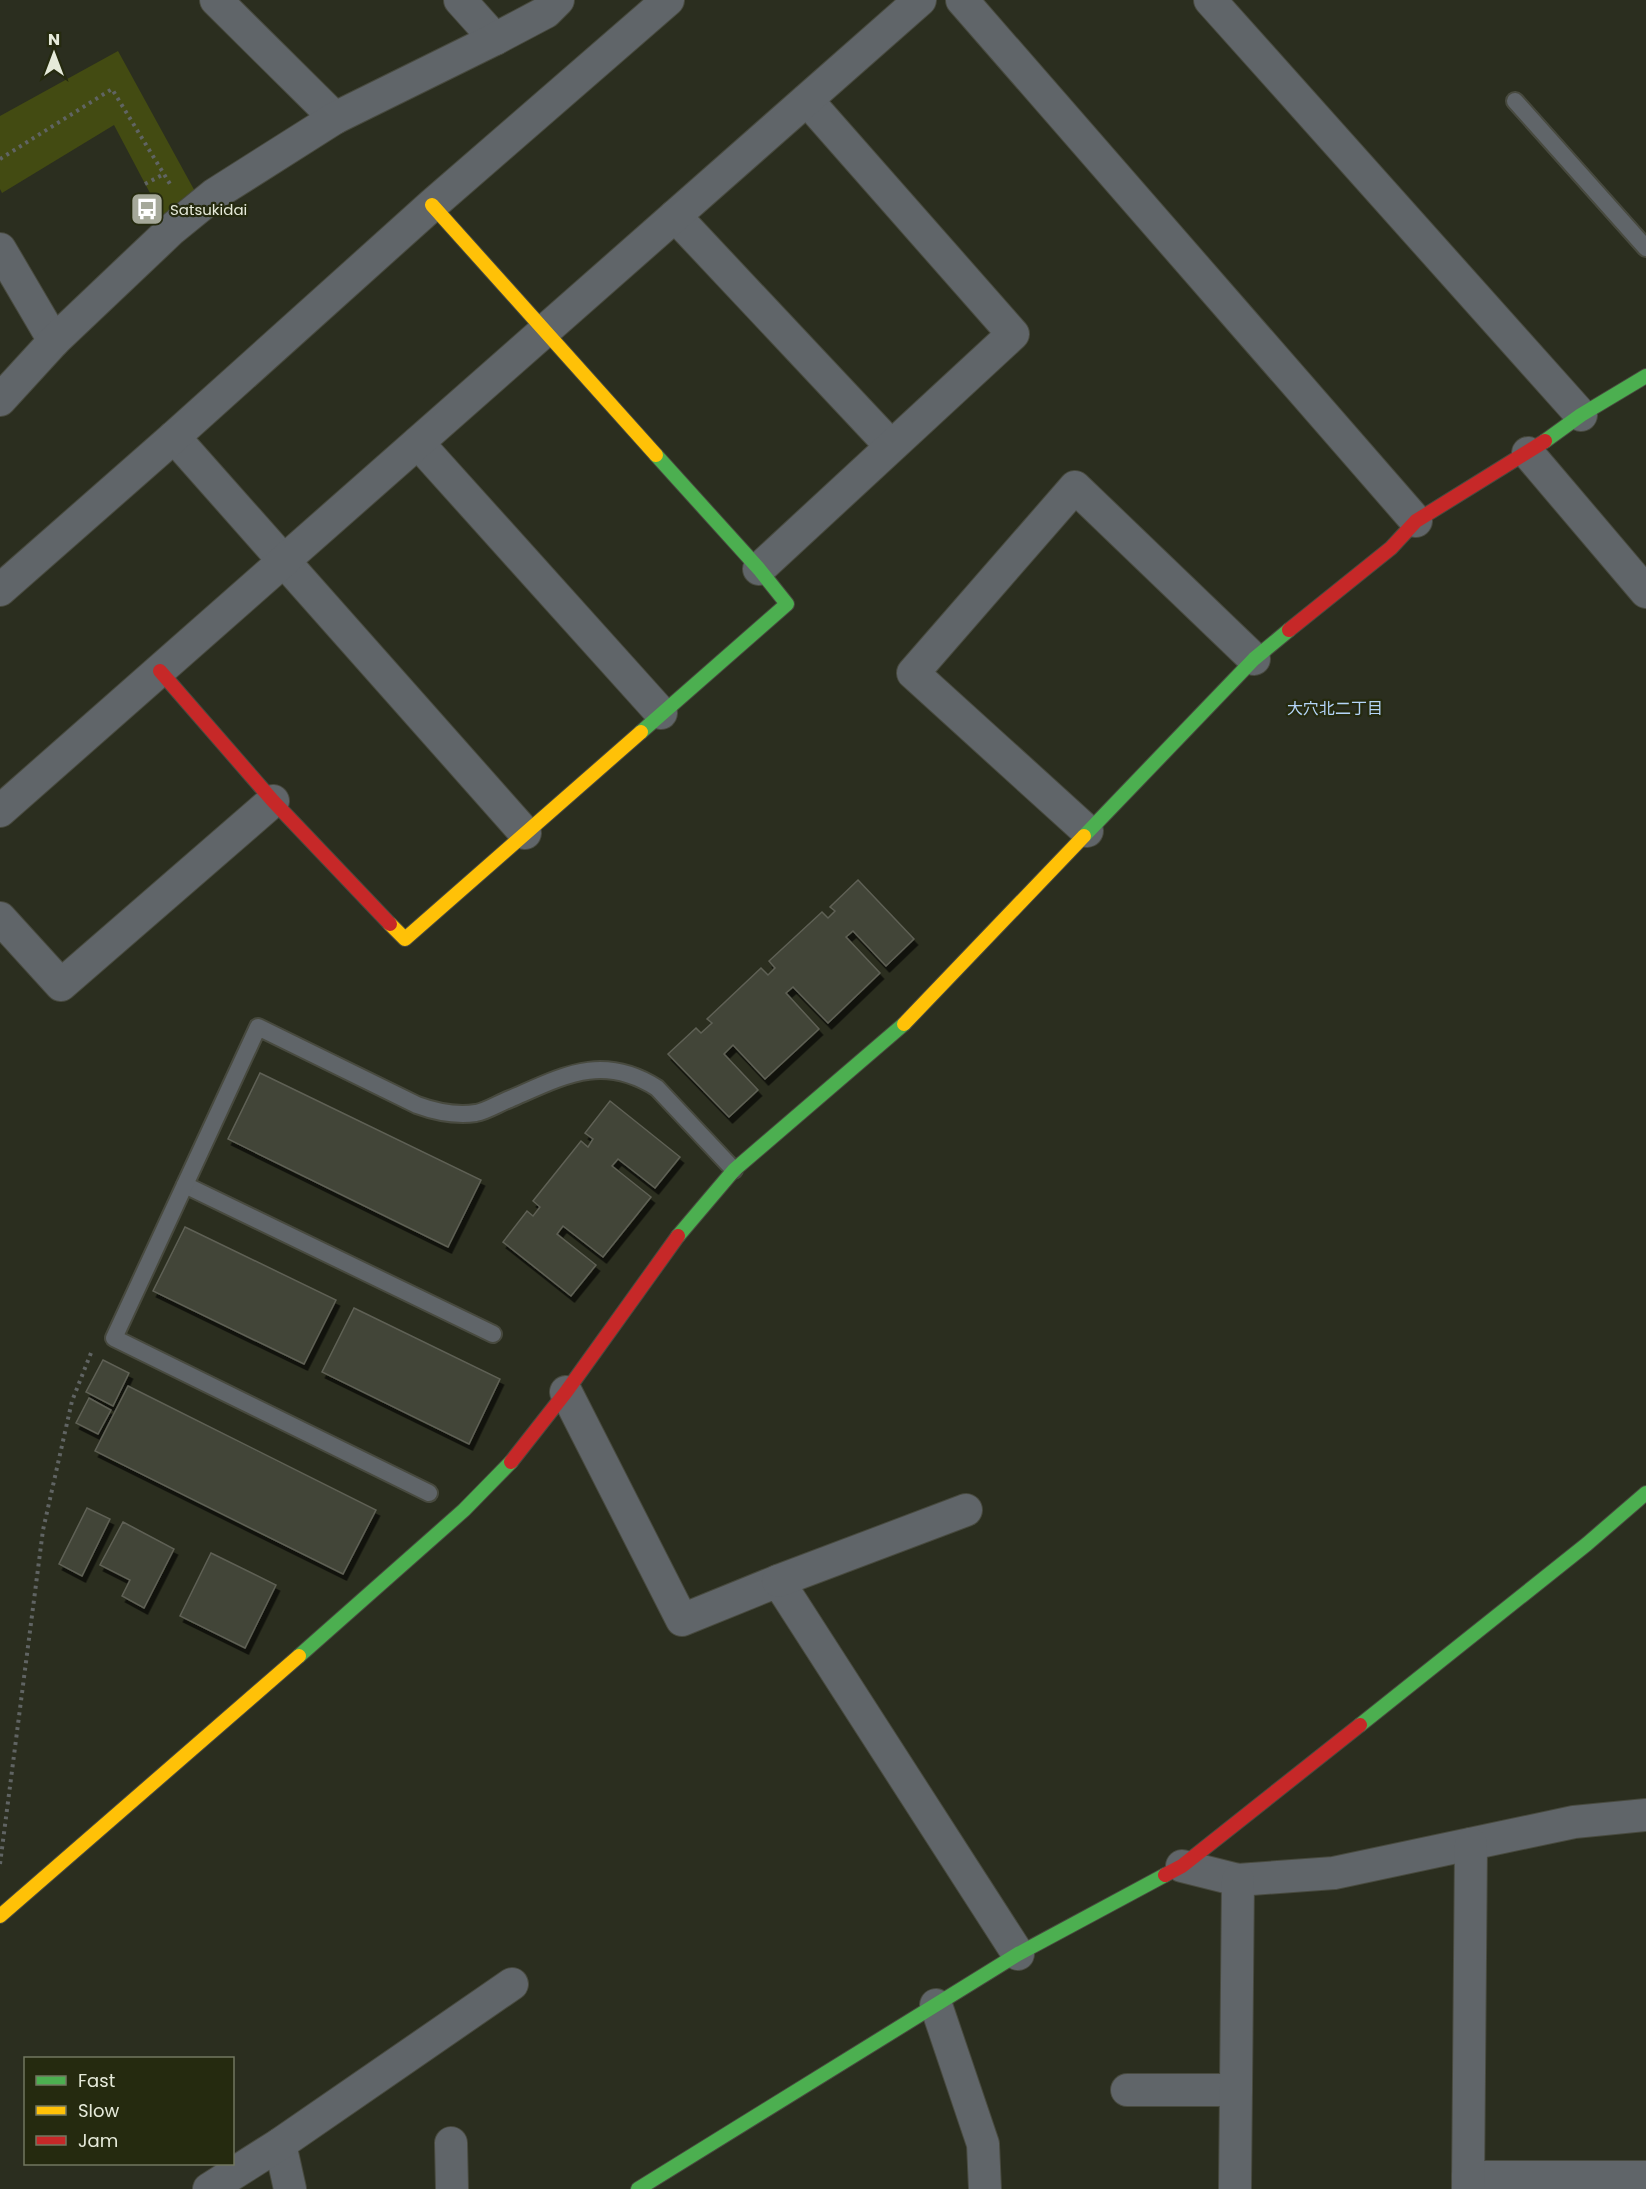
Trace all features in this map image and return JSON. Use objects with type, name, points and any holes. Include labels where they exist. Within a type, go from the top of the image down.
[{"type":"street","points":[[216,0],[335,118]]},
{"type":"street","points":[[460,0],[495,39]]},
{"type":"street","points":[[0,400],[54,341],[172,229],[215,194],[335,118],[495,39],[546,12],[558,0]]},
{"type":"street","points":[[0,590],[432,205],[668,0]]},
{"type":"street","points":[[0,812],[920,0]]},
{"type":"street","points":[[962,0],[1416,521]]},
{"type":"street","points":[[1210,0],[1581,415]]},
{"type":"street","points":[[759,569],[1013,334],[807,100]]},
{"type":"street","points":[[160,671],[273,801],[405,939],[787,604],[759,569],[432,205]]},
{"type":"street","points":[[675,216],[891,446]]},
{"type":"street","points":[[0,249],[54,341]]},
{"type":"street","points":[[0,1916],[230,1718],[464,1510],[513,1459],[566,1392],[688,1222],[734,1170],[901,1027],[1254,659],[1392,548],[1416,521],[1528,453],[1581,415],[1646,376]]},
{"type":"street","points":[[174,437],[525,833]]},
{"type":"street","points":[[418,443],[661,713]]},
{"type":"street","points":[[1528,453],[1646,592]]},
{"type":"street","points":[[1087,831],[913,673],[1075,487],[1254,659]]},
{"type":"street","points":[[0,918],[62,985],[273,801]]},
{"type":"street","points":[[566,1392],[682,1620],[966,1510]]},
{"type":"street","points":[[638,2189],[1018,1954],[1182,1866],[1587,1544],[1646,1493]]},
{"type":"street","points":[[778,1581],[1018,1954]]},
{"type":"street","points":[[1182,1866],[1238,1880],[1334,1873],[1574,1822],[1646,1815]]},
{"type":"street","points":[[1471,1844],[1468,2183],[1646,2177]]},
{"type":"street","points":[[1235,2189],[1238,1880]]},
{"type":"street","points":[[209,2189],[280,2144],[512,1984]]},
{"type":"street","points":[[936,2005],[983,2144],[985,2189]]},
{"type":"street","points":[[1127,2090],[1236,2090]]},
{"type":"street","points":[[451,2143],[452,2189]]},
{"type":"street","points":[[280,2144],[290,2189]]},
{"type":"lane","points":[[1515,101],[1646,248]]},
{"type":"lane","points":[[429,1493],[114,1338],[258,1027],[417,1105],[447,1113],[477,1113],[567,1075],[582,1071],[618,1071],[641,1078],[657,1088],[734,1170]]},
{"type":"lane","points":[[185,1185],[493,1335]]},
{"type":"path","points":[[0,159],[112,89],[174,190]]},
{"type":"path","points":[[145,184],[164,174]]},
{"type":"path","points":[[0,1868],[43,1530],[72,1401],[92,1350],[114,1338]]},
{"type":"green space","points":[[118,51],[203,206],[169,229],[114,125],[2,193],[0,189],[0,116]]},
{"type":"building","points":[[858,880],[914,939],[886,966],[853,931],[846,937],[880,973],[828,1023],[793,987],[786,993],[819,1029],[765,1079],[733,1045],[724,1054],[758,1090],[729,1117],[668,1054],[696,1028],[701,1033],[712,1023],[707,1019],[761,968],[768,975],[775,968],[769,961],[822,912],[828,918],[835,911],[830,907]]},
{"type":"building","points":[[260,1073],[481,1180],[448,1247],[228,1139]]},
{"type":"building","points":[[610,1101],[680,1157],[655,1188],[618,1159],[612,1166],[651,1197],[603,1257],[563,1226],[557,1234],[596,1265],[571,1296],[503,1242],[527,1211],[533,1216],[540,1207],[533,1201],[581,1141],[588,1147],[593,1139],[585,1133]]},
{"type":"building","points":[[185,1227],[336,1300],[304,1364],[153,1291]]},
{"type":"building","points":[[354,1308],[500,1379],[469,1444],[322,1372]]},
{"type":"building","points":[[103,1360],[129,1373],[113,1406],[86,1392]]},
{"type":"building","points":[[128,1386],[376,1510],[343,1574],[95,1451]]},
{"type":"building","points":[[89,1398],[111,1410],[98,1434],[76,1423]]},
{"type":"building","points":[[87,1508],[110,1519],[82,1576],[59,1564]]},
{"type":"building","points":[[123,1522],[174,1549],[144,1608],[122,1596],[130,1580],[100,1565]]},
{"type":"building","points":[[211,1553],[276,1585],[245,1648],[180,1616]]},
{"type":"traffic: fast","points":[[1545,441],[1581,415],[1646,376]]},
{"type":"traffic: fast","points":[[641,732],[787,604],[759,569],[656,455]]},
{"type":"traffic: fast","points":[[1084,836],[1254,659],[1289,630]]},
{"type":"traffic: fast","points":[[678,1236],[734,1170],[904,1024]]},
{"type":"traffic: fast","points":[[299,1656],[464,1510],[511,1462]]},
{"type":"traffic: fast","points":[[1360,1725],[1587,1544],[1646,1493]]},
{"type":"traffic: fast","points":[[638,2189],[1018,1954],[1165,1875]]},
{"type":"traffic: slow","points":[[432,205],[656,455]]},
{"type":"traffic: slow","points":[[390,924],[405,939],[641,732]]},
{"type":"traffic: slow","points":[[904,1024],[1084,836]]},
{"type":"traffic: slow","points":[[0,1916],[299,1656]]},
{"type":"traffic: jam","points":[[1289,630],[1391,548],[1416,521],[1545,441]]},
{"type":"traffic: jam","points":[[160,671],[273,801],[390,924]]},
{"type":"traffic: jam","points":[[511,1462],[566,1392],[678,1236]]},
{"type":"traffic: jam","points":[[1165,1875],[1182,1866],[1360,1725]]},
{"type":"place","name":"Satsukidai","points":[[147,209]]},
{"type":"district","name":"大穴北二丁目","points":[[1335,708]]}]
